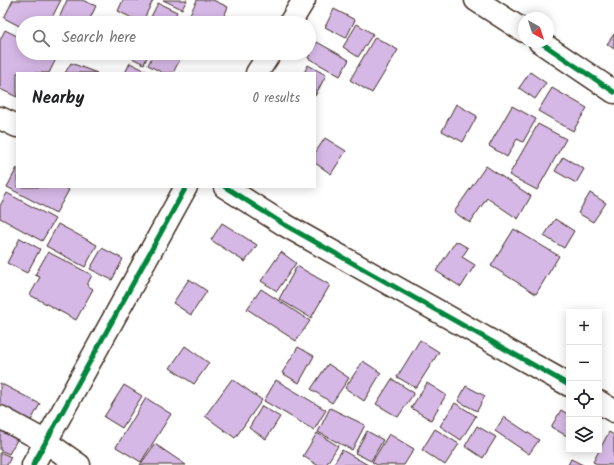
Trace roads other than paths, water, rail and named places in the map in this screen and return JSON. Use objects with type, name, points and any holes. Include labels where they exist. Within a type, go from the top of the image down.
[{"type":"street","points":[[294,16],[304,0]]},
{"type":"street","points":[[476,0],[518,28]]},
{"type":"street","points":[[549,48],[614,92]]},
{"type":"street","points":[[258,72],[265,60]]},
{"type":"street","points":[[0,118],[16,126]]},
{"type":"street","points":[[33,465],[185,188]]},
{"type":"street","points":[[227,188],[285,225],[566,383]]},
{"type":"street","points":[[602,404],[614,411]]},
{"type":"street","points":[[0,417],[46,442],[79,465]]}]
